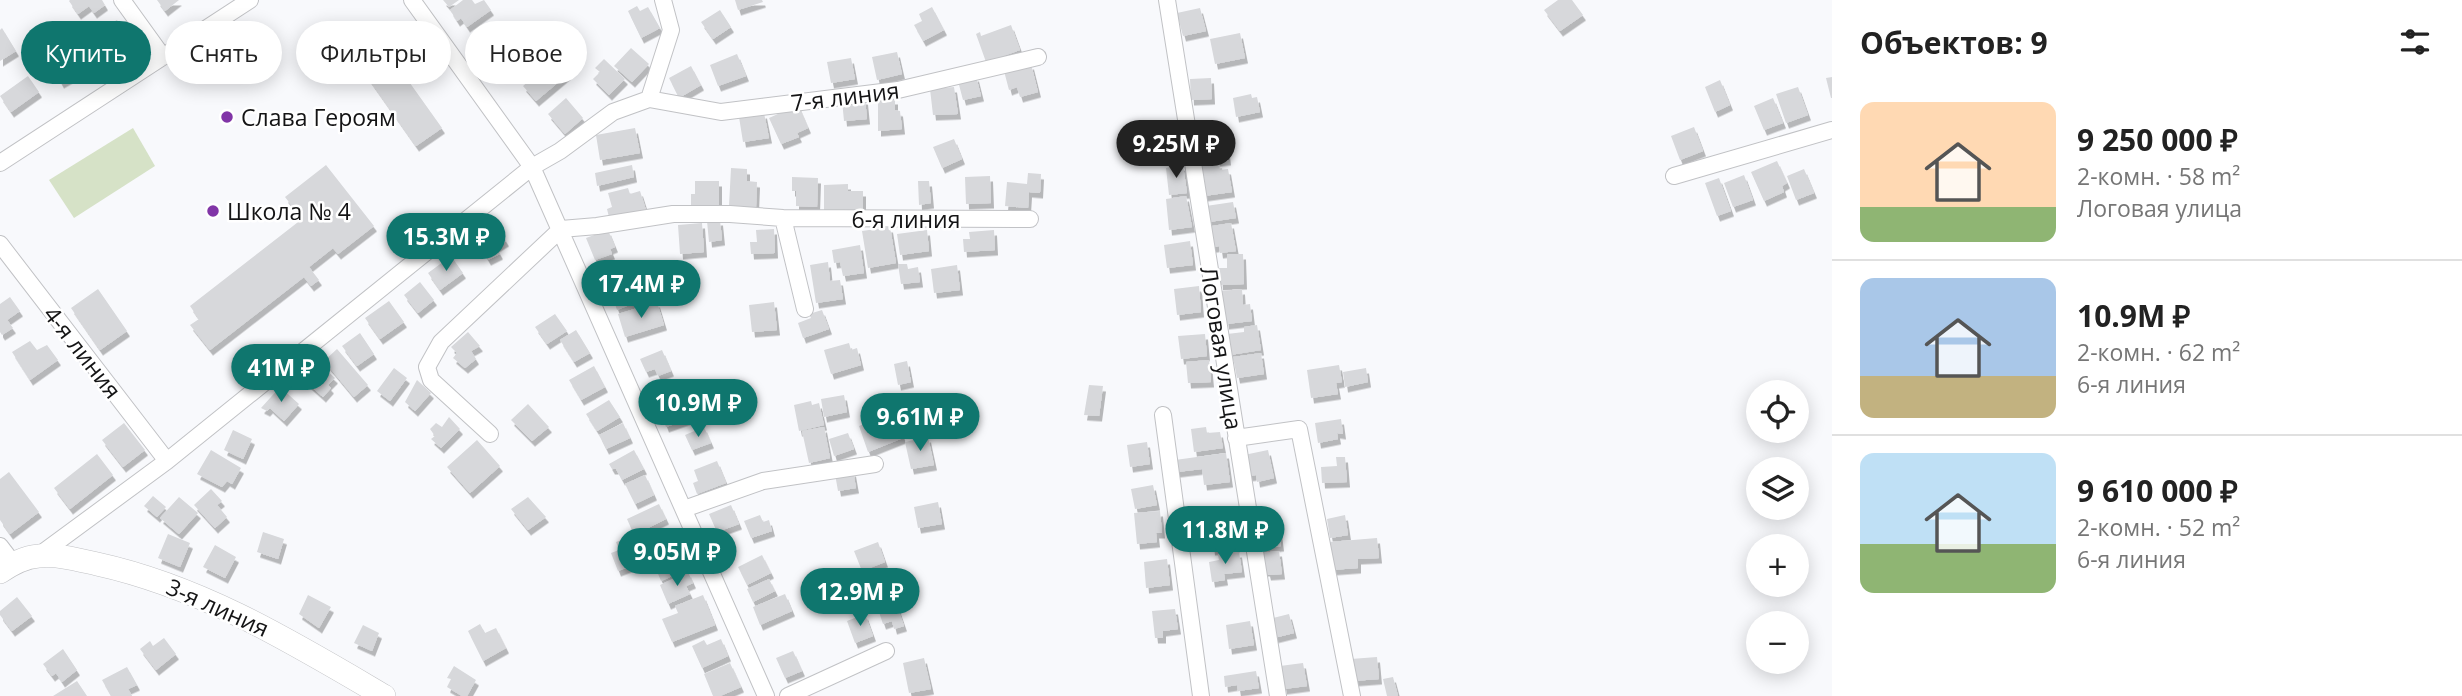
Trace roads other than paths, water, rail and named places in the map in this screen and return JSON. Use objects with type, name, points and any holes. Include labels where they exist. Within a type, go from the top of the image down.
[{"type":"main road","name":"3-я линия","points":[[4,561],[38,556],[71,558],[118,568],[163,582],[256,622],[384,696]]},
{"type":"street","points":[[121,0],[163,57]]},
{"type":"street","points":[[0,163],[250,0]]},
{"type":"street","points":[[412,0],[532,167],[766,696]]},
{"type":"street","points":[[649,99],[671,30],[663,0]]},
{"type":"street","name":"Логовая улица","points":[[1167,0],[1278,696]]},
{"type":"street","name":"7-я линия","points":[[38,556],[167,461],[532,167],[560,151],[612,112],[649,99],[721,112],[898,90],[1038,57]]},
{"type":"street","points":[[1674,176],[1832,130]]},
{"type":"street","name":"6-я линия","points":[[561,229],[673,214],[783,218],[1030,219]]},
{"type":"street","points":[[783,218],[805,309]]},
{"type":"street","points":[[490,434],[431,380],[427,367],[441,342],[561,229]]},
{"type":"street","name":"4-я линия","points":[[0,244],[167,461]]},
{"type":"street","points":[[1163,415],[1201,696]]},
{"type":"street","points":[[1236,439],[1299,429],[1352,696]]},
{"type":"street","points":[[684,509],[763,481],[875,464]]},
{"type":"street","points":[[788,696],[886,651]]},
{"type":"place","name":"Слава Героям","points":[[227,117]]},
{"type":"place","name":"Школа № 4","points":[[213,211]]}]
